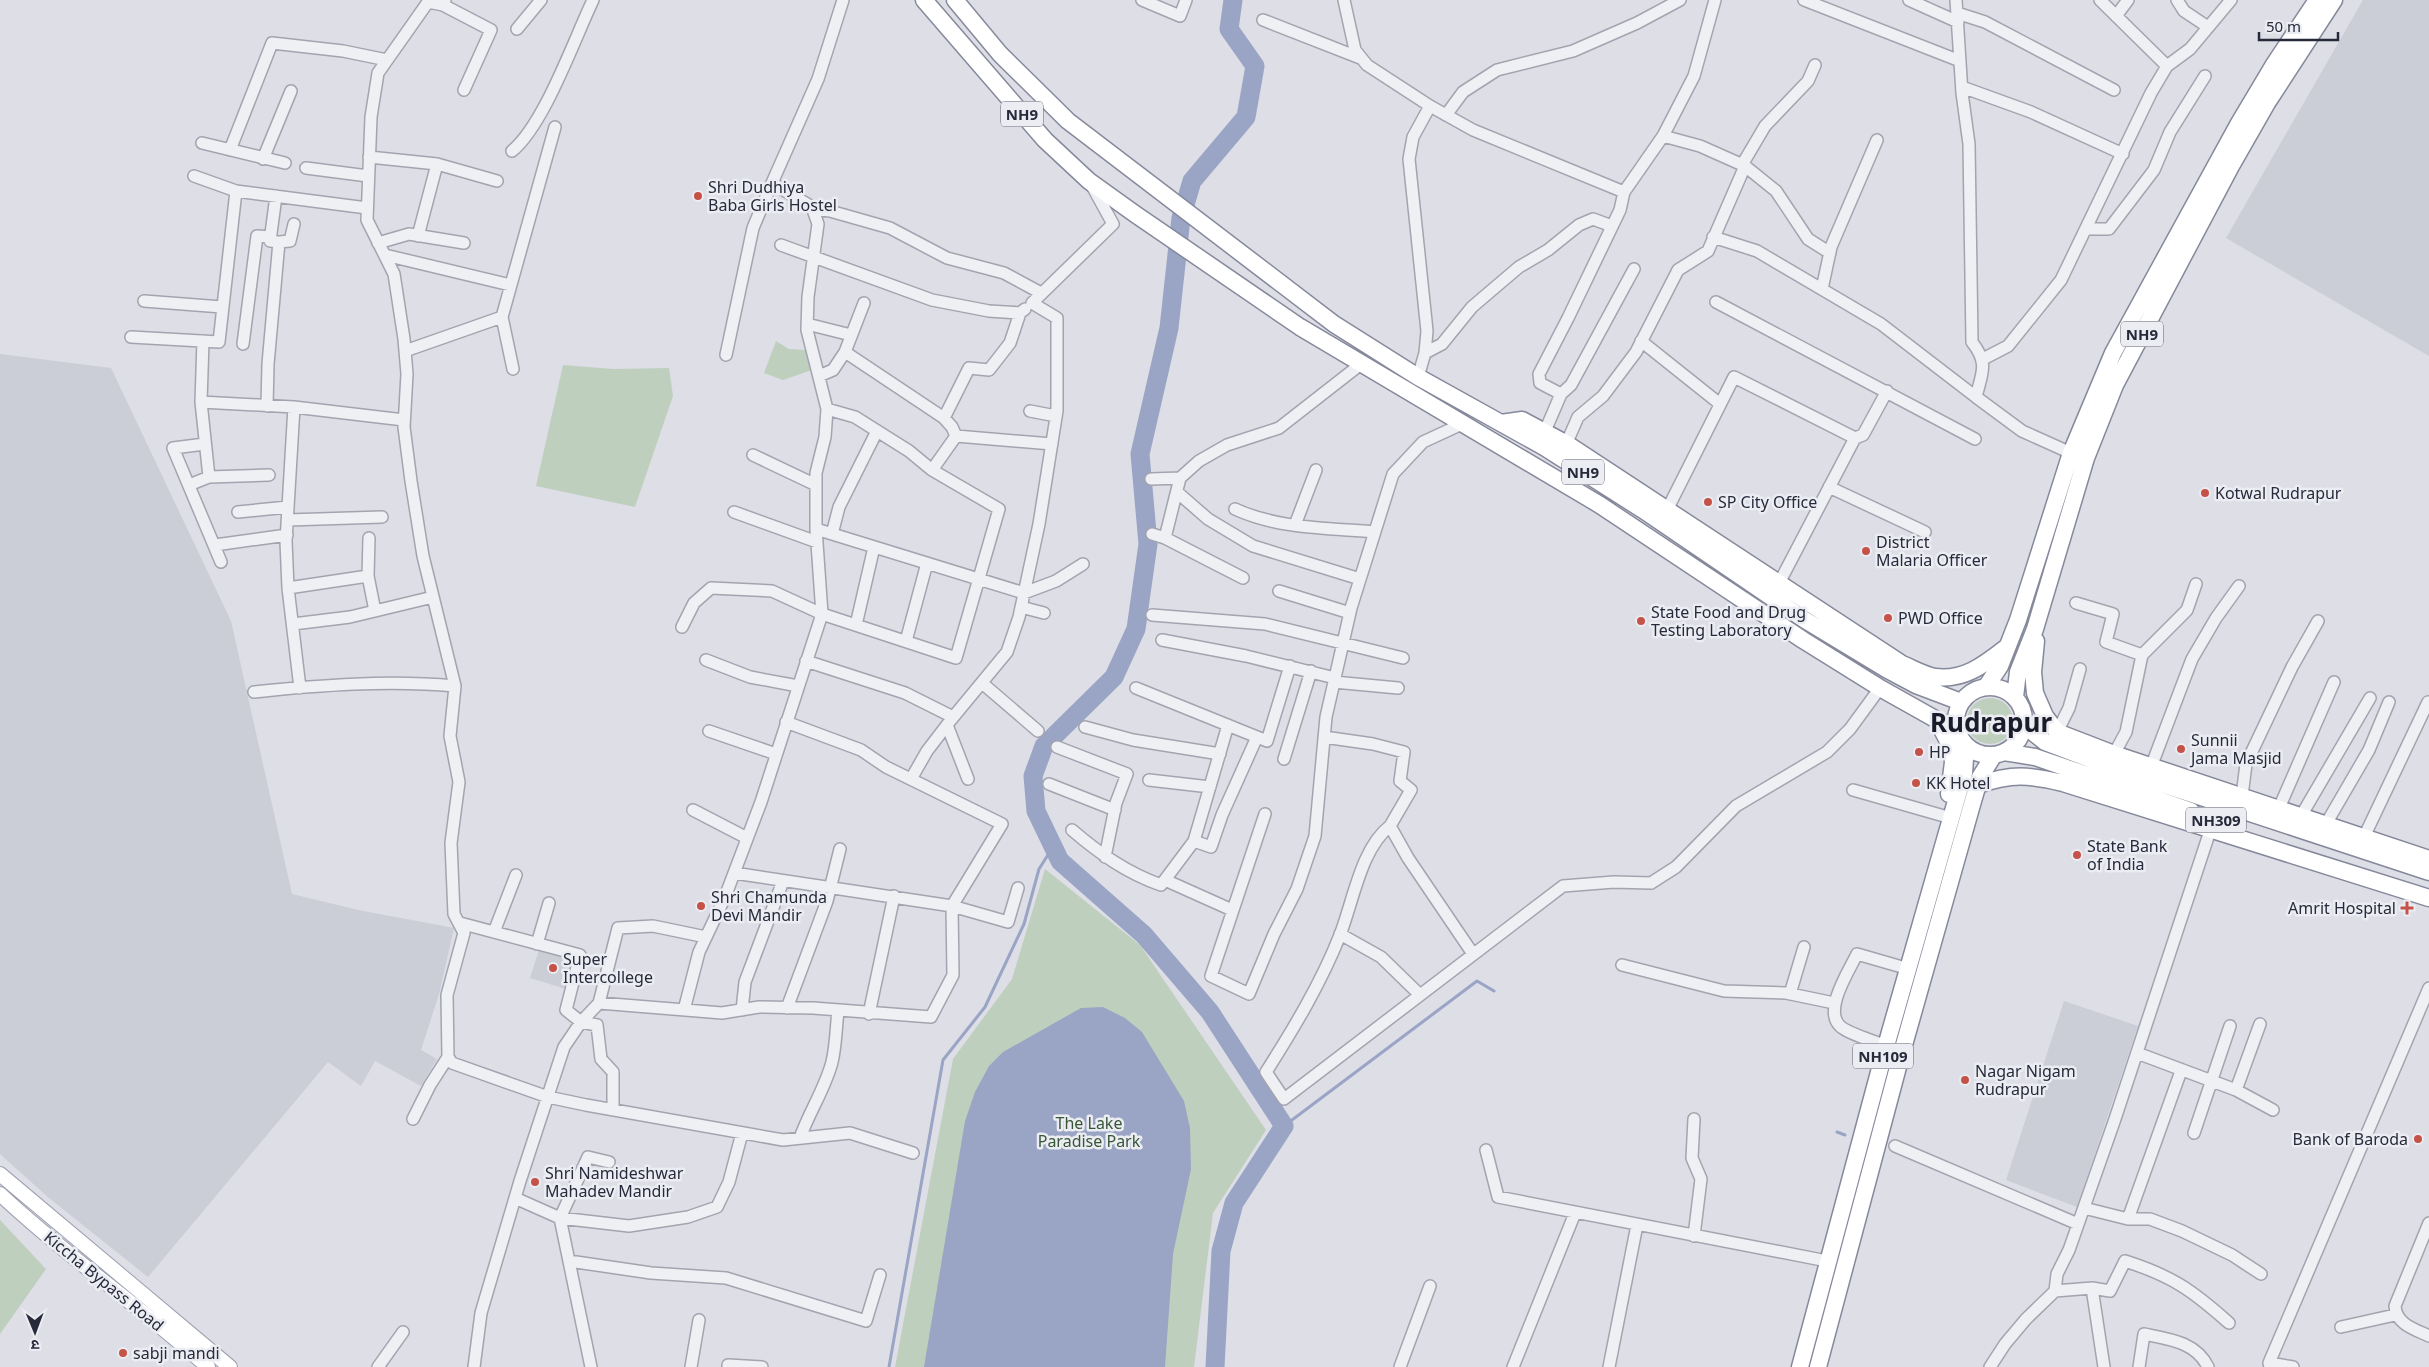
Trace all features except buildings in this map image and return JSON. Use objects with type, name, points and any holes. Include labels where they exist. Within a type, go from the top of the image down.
[{"type":"highway","name":"NH9","points":[[924,0],[1045,140],[1089,181],[1135,214],[1300,326],[1600,505],[1803,640],[1880,688],[1937,720],[1957,728]]},
{"type":"highway","name":"NH9","points":[[955,0],[1000,54],[1068,121],[1334,324],[1418,376],[1501,423],[1542,438],[1564,451],[1664,516],[1771,597],[1886,669],[1916,685],[1961,702],[1968,694],[1986,687],[2000,666],[2079,456],[2115,385],[2161,280],[2189,228],[2267,103],[2310,23],[2317,0]]},
{"type":"highway","points":[[2310,23],[2313,0]]},
{"type":"highway","name":"NH9","points":[[2310,23],[2334,0]]},
{"type":"highway","points":[[1409,391],[1418,376]]},
{"type":"highway","name":"NH9","points":[[2024,726],[2024,712],[2015,697],[2018,672],[2035,629],[2079,456]]},
{"type":"highway","points":[[1664,516],[1779,582],[1902,664],[1935,677],[1962,676],[1980,668],[2008,646]]},
{"type":"highway","points":[[2035,629],[2037,644],[2033,672],[2035,693],[2045,716],[2057,732],[2112,760],[2151,766],[2326,824],[2362,843],[2429,859]]},
{"type":"highway","points":[[1986,687],[2002,688],[2015,697]]},
{"type":"highway","points":[[1961,702],[1956,713],[1957,728],[1966,745],[1975,752],[1999,754],[2017,744],[2024,726]]},
{"type":"highway","points":[[1937,720],[1951,747],[1952,762],[1948,803],[1951,818]]},
{"type":"highway","name":"NH309","points":[[2024,726],[2045,742],[2112,760],[2362,843],[2429,872]]},
{"type":"highway","name":"NH109","points":[[1800,1367],[1827,1261],[1894,1048],[1939,891],[1951,818],[1964,773],[1966,745]]},
{"type":"highway","name":"NH309","points":[[1999,754],[2035,757],[2091,785],[2418,887]]},
{"type":"highway","name":"NH109","points":[[1818,1367],[1834,1307],[1894,1048],[1909,969],[1980,777],[1999,754]]},
{"type":"highway","points":[[1978,785],[1996,779],[2027,775],[2091,785]]},
{"type":"highway","points":[[2418,887],[2429,898]]},
{"type":"highway","points":[[1816,1302],[1834,1307]]},
{"type":"main road","points":[[0,1174],[194,1345],[228,1367]]},
{"type":"main road","name":"Kiccha Bypass Road","points":[[0,1194],[53,1241],[194,1345],[208,1367]]},
{"type":"street","points":[[517,29],[541,0]]},
{"type":"street","points":[[512,152],[519,146],[539,117],[592,0]]},
{"type":"street","points":[[726,355],[754,228],[818,79],[843,0]]},
{"type":"street","points":[[1142,0],[1180,16],[1186,0]]},
{"type":"street","points":[[1344,0],[1355,50],[1366,65],[1430,106],[1473,130],[1624,192]]},
{"type":"street","points":[[1651,16],[1656,0]]},
{"type":"street","points":[[1446,115],[1463,92],[1497,70],[1573,51],[1651,16],[1680,0]]},
{"type":"street","points":[[1561,394],[1540,383],[1539,374],[1620,210],[1624,192],[1663,136],[1694,76],[1716,0]]},
{"type":"street","points":[[1804,0],[1960,61]]},
{"type":"street","points":[[1908,0],[1957,18],[1985,22],[2114,90]]},
{"type":"street","points":[[1956,0],[1962,87],[1969,144],[1972,342],[1984,366],[1976,397]]},
{"type":"street","points":[[2100,0],[2167,66]]},
{"type":"street","points":[[2116,16],[2128,0]]},
{"type":"street","points":[[2177,0],[2184,11],[2208,27]]},
{"type":"street","points":[[1982,359],[2008,346],[2061,280],[2151,93],[2167,66],[2190,49],[2230,0]]},
{"type":"street","points":[[464,90],[491,30],[444,2],[427,1],[378,74],[371,117],[367,220],[394,274],[405,350],[404,420],[412,490],[423,556],[455,686],[450,736],[459,782],[451,843],[454,914],[464,933],[447,995],[448,1057],[452,1063],[548,1097],[783,1140],[850,1133],[913,1153]]},
{"type":"street","points":[[1263,20],[1362,59]]},
{"type":"street","points":[[230,150],[272,43],[343,51],[387,60]]},
{"type":"street","points":[[1564,451],[1578,417],[1603,396],[1641,341],[1678,270],[1708,251],[1744,166],[1765,126],[1808,81],[1815,65]]},
{"type":"street","points":[[2086,229],[2109,229],[2154,170],[2170,132],[2205,76]]},
{"type":"street","points":[[1962,87],[2031,112],[2122,154]]},
{"type":"street","points":[[263,159],[291,91]]},
{"type":"street","points":[[1418,376],[1425,353],[1427,331],[1409,159],[1413,138],[1430,106]]},
{"type":"street","points":[[513,369],[502,317],[555,127]]},
{"type":"street","points":[[1663,136],[1700,146],[1744,166],[1776,191],[1808,239],[1830,253]]},
{"type":"street","points":[[1822,290],[1830,253],[1877,140]]},
{"type":"street","points":[[202,143],[285,163]]},
{"type":"street","points":[[369,157],[436,164],[497,181]]},
{"type":"street","points":[[418,236],[436,164]]},
{"type":"street","points":[[306,168],[368,176]]},
{"type":"street","points":[[194,176],[236,191],[367,208]]},
{"type":"street","points":[[944,418],[969,368],[989,370],[1010,343],[1020,313],[1113,224],[1089,181]]},
{"type":"street","points":[[772,183],[813,209],[830,211],[890,228],[947,258],[1004,273],[1041,293]]},
{"type":"street","points":[[131,337],[219,342],[236,191]]},
{"type":"street","points":[[267,406],[276,196]]},
{"type":"street","points":[[684,1010],[699,952],[734,873],[747,838],[822,614],[816,528],[816,473],[825,437],[827,409],[807,324],[818,224],[813,209]]},
{"type":"street","points":[[1425,353],[1442,344],[1472,307],[1519,267],[1548,250],[1579,225],[1594,219],[1612,226]]},
{"type":"street","points":[[243,344],[257,236],[290,241],[294,224]]},
{"type":"street","points":[[378,243],[409,234],[464,243]]},
{"type":"street","points":[[1713,236],[1757,252],[1882,324],[2022,431],[2079,456]]},
{"type":"street","points":[[781,245],[932,300],[988,311],[1020,313]]},
{"type":"street","points":[[385,255],[510,285]]},
{"type":"street","points":[[1542,438],[1561,394],[1571,385],[1634,269]]},
{"type":"street","points":[[144,301],[222,307]]},
{"type":"street","points":[[1716,302],[1975,439]]},
{"type":"street","points":[[819,376],[833,370],[845,352],[864,303]]},
{"type":"street","points":[[911,779],[927,751],[1007,652],[1021,607],[1039,524],[1056,416],[1057,318],[1032,303]]},
{"type":"street","points":[[405,350],[502,317]]},
{"type":"street","points":[[807,324],[851,335]]},
{"type":"street","points":[[203,341],[201,402],[209,477]]},
{"type":"street","points":[[1641,341],[1720,404]]},
{"type":"street","points":[[845,352],[944,418],[952,427],[956,436]]},
{"type":"street","points":[[1165,538],[1180,478],[1199,461],[1227,445],[1280,428],[1361,364]]},
{"type":"street","points":[[1664,516],[1734,377],[1855,438]]},
{"type":"street","points":[[1771,597],[1855,438],[1863,435],[1887,391]]},
{"type":"street","points":[[201,402],[294,407],[404,420]]},
{"type":"street","points":[[294,407],[287,535],[288,588],[300,688]]},
{"type":"street","points":[[682,627],[694,603],[711,588],[772,591],[822,614],[956,658],[999,509],[932,470],[909,451],[855,417],[827,409]]},
{"type":"street","points":[[1030,411],[1056,416]]},
{"type":"street","points":[[1266,814],[1232,910],[1223,944],[1210,976],[1249,994],[1274,934],[1297,889],[1315,836],[1324,737],[1335,680],[1350,613],[1393,474],[1423,442],[1464,423]]},
{"type":"street","points":[[832,534],[839,507],[877,431]]},
{"type":"street","points":[[956,436],[1052,444]]},
{"type":"street","points":[[932,470],[956,436]]},
{"type":"street","points":[[206,444],[172,448],[221,562]]},
{"type":"street","points":[[753,455],[816,485]]},
{"type":"street","points":[[1295,525],[1316,470]]},
{"type":"street","points":[[189,485],[209,477],[269,475]]},
{"type":"street","points":[[1151,479],[1180,478]]},
{"type":"street","points":[[1829,487],[1925,532]]},
{"type":"street","points":[[1177,492],[1208,519],[1253,546],[1360,579]]},
{"type":"street","points":[[238,512],[288,507]]},
{"type":"street","points":[[1235,509],[1253,517],[1295,525],[1375,532]]},
{"type":"street","points":[[734,512],[817,542]]},
{"type":"street","points":[[288,520],[382,517]]},
{"type":"street","points":[[816,528],[1024,593],[1056,581],[1083,564]]},
{"type":"street","points":[[1152,534],[1165,538],[1243,578]]},
{"type":"street","points":[[215,545],[287,535]]},
{"type":"street","points":[[369,538],[368,576],[375,611]]},
{"type":"street","points":[[856,625],[874,547]]},
{"type":"street","points":[[906,641],[927,563]]},
{"type":"street","points":[[288,588],[368,576]]},
{"type":"street","points":[[2112,760],[2126,732],[2142,655],[2187,610],[2196,584]]},
{"type":"street","points":[[2151,766],[2192,659],[2216,618],[2240,586]]},
{"type":"street","points":[[1279,591],[1350,613]]},
{"type":"street","points":[[293,624],[350,617],[434,597]]},
{"type":"street","points":[[2076,603],[2113,614],[2106,642],[2142,655]]},
{"type":"street","points":[[1021,607],[1044,614]]},
{"type":"street","points":[[1152,615],[1265,624],[1403,658]]},
{"type":"street","points":[[2242,796],[2246,764],[2292,667],[2318,621]]},
{"type":"street","points":[[1162,640],[1290,666],[1335,680],[1398,688]]},
{"type":"street","points":[[706,660],[750,677],[798,686]]},
{"type":"street","points":[[806,661],[905,693],[950,721],[968,779]]},
{"type":"street","points":[[1136,688],[1267,740],[1290,666]]},
{"type":"street","points":[[2057,732],[2069,708],[2080,668]]},
{"type":"street","points":[[1284,760],[1311,672]]},
{"type":"street","points":[[254,692],[413,682],[455,686]]},
{"type":"street","points":[[2279,808],[2334,682]]},
{"type":"street","points":[[982,683],[1038,731]]},
{"type":"street","points":[[1324,737],[1373,744],[1404,752],[1400,781],[1411,790],[1390,826],[1379,835],[1352,894],[1340,934],[1298,1024],[1266,1072],[1284,1099],[1563,886],[1614,882],[1651,883],[1676,867],[1736,806],[1827,752],[1850,730],[1880,688]]},
{"type":"street","points":[[2301,816],[2346,736],[2370,698]]},
{"type":"street","points":[[2326,824],[2369,750],[2389,702]]},
{"type":"street","points":[[2362,843],[2428,702]]},
{"type":"street","points":[[599,1003],[722,1014],[759,1007],[931,1017],[953,975],[952,906],[1002,824],[886,767],[861,750],[786,722]]},
{"type":"street","points":[[1072,830],[1105,857],[1134,876],[1161,885],[1194,841],[1228,725]]},
{"type":"street","points":[[1085,727],[1132,740],[1220,754]]},
{"type":"street","points":[[709,731],[776,754]]},
{"type":"street","points":[[1194,841],[1211,847],[1222,814],[1257,736]]},
{"type":"street","points":[[1057,747],[1127,774],[1115,810],[1105,857]]},
{"type":"street","points":[[1149,780],[1210,787]]},
{"type":"street","points":[[1049,784],[1115,810]]},
{"type":"street","points":[[1853,790],[1951,818]]},
{"type":"street","points":[[693,810],[747,838]]},
{"type":"street","points":[[1990,1367],[2005,1344],[2026,1319],[2055,1291],[2057,1274],[2069,1250],[2084,1208],[2212,824]]},
{"type":"street","points":[[1390,826],[1408,858],[1473,954]]},
{"type":"street","points":[[787,1008],[830,886],[840,849]]},
{"type":"street","points":[[734,873],[830,886],[952,906],[1008,922],[1018,888]]},
{"type":"street","points":[[494,932],[516,875]]},
{"type":"street","points":[[1165,880],[1232,910]]},
{"type":"street","points":[[742,1010],[745,982],[782,881]]},
{"type":"street","points":[[869,1014],[894,896]]},
{"type":"street","points":[[537,944],[549,904]]},
{"type":"street","points":[[460,923],[580,955],[566,1010],[581,1022],[597,1025],[601,1059],[613,1072],[613,1110]]},
{"type":"street","points":[[474,1367],[481,1313],[515,1198],[564,1047],[581,1022],[599,1003],[618,928],[653,926],[706,937]]},
{"type":"street","points":[[1340,934],[1381,957],[1420,994]]},
{"type":"street","points":[[1790,994],[1804,947]]},
{"type":"street","points":[[1894,1048],[1841,1027],[1834,1018],[1834,1003],[1856,954],[1909,969]]},
{"type":"street","points":[[1622,965],[1724,991],[1790,994],[1834,1003]]},
{"type":"street","points":[[2293,1367],[2270,1365],[2429,988]]},
{"type":"street","points":[[800,1138],[806,1120],[823,1089],[833,1061],[838,1011]]},
{"type":"street","points":[[2236,1090],[2260,1024]]},
{"type":"street","points":[[2194,1133],[2230,1026]]},
{"type":"street","points":[[2137,1053],[2236,1090],[2272,1110]]},
{"type":"street","points":[[413,1119],[430,1085],[448,1057]]},
{"type":"street","points":[[2128,1219],[2181,1071]]},
{"type":"street","points":[[1694,1120],[1692,1158],[1701,1179],[1694,1236]]},
{"type":"street","points":[[515,1198],[560,1218],[629,1226],[688,1217],[717,1207],[729,1182],[742,1133]]},
{"type":"street","points":[[1895,1146],[2078,1224]]},
{"type":"street","points":[[1486,1150],[1498,1197],[1827,1261]]},
{"type":"street","points":[[591,1367],[560,1218],[588,1158],[609,1162]]},
{"type":"street","points":[[2084,1208],[2128,1219],[2150,1219],[2182,1231],[2232,1255],[2261,1274]]},
{"type":"street","points":[[1513,1367],[1575,1213]]},
{"type":"street","points":[[2429,1223],[2395,1306],[2396,1315],[2402,1323],[2429,1336]]},
{"type":"street","points":[[1609,1367],[1637,1224]]},
{"type":"street","points":[[569,1261],[651,1273],[726,1278],[866,1321],[880,1275]]},
{"type":"street","points":[[2055,1291],[2092,1288],[2110,1291],[2125,1261],[2158,1272],[2195,1292],[2229,1322]]},
{"type":"street","points":[[1400,1367],[1430,1286]]},
{"type":"street","points":[[2092,1288],[2104,1367]]},
{"type":"street","points":[[2341,1327],[2396,1315]]},
{"type":"street","points":[[691,1367],[699,1320]]},
{"type":"street","points":[[378,1367],[404,1332]]},
{"type":"street","points":[[2139,1367],[2144,1334],[2178,1341],[2202,1356],[2208,1367]]},
{"type":"street","points":[[728,1367],[728,1365],[762,1367]]},
{"type":"shaded area","points":[[2363,0],[2429,0],[2429,356],[2226,238]]},
{"type":"shaded area","points":[[0,354],[111,368],[231,621],[292,894],[358,910],[454,928],[439,994],[421,1050],[437,1059],[421,1086],[375,1061],[361,1086],[328,1062],[148,1277],[49,1198],[0,1154]]},
{"type":"shaded area","name":"Super Intercollege","points":[[540,947],[575,958],[569,990],[530,978]]},
{"type":"shaded area","points":[[2064,1001],[2138,1026],[2077,1207],[2006,1180]]},
{"type":"green space","points":[[776,341],[789,349],[806,350],[812,370],[783,380],[764,373]]},
{"type":"green space","points":[[563,365],[613,369],[669,368],[673,396],[635,507],[536,486]]},
{"type":"green space","points":[[1990,698],[2003,702],[2009,708],[2013,721],[2009,734],[2003,740],[1990,744],[1977,740],[1971,734],[1967,721],[1971,708],[1977,702]]},
{"type":"green space","name":"The Lake Paradise Park","points":[[1045,869],[1140,945],[1266,1130],[1213,1213],[1194,1367],[895,1367],[953,1059],[1012,979]]},
{"type":"green space","points":[[0,1220],[46,1269],[0,1334]]},
{"type":"water","name":"The Lake Paradise Park","points":[[1103,1007],[1125,1018],[1142,1032],[1184,1101],[1190,1128],[1191,1169],[1173,1254],[1165,1367],[924,1367],[965,1121],[975,1092],[989,1066],[1003,1052],[1081,1008]]},
{"type":"waterway","points":[[1215,1367],[1221,1251],[1234,1203],[1284,1126],[1210,1012],[1144,935],[1060,861],[1036,811],[1033,776],[1044,746],[1114,677],[1136,629],[1148,544],[1140,454],[1169,328],[1181,218],[1192,181],[1246,117],[1255,66],[1229,29],[1233,0]]},
{"type":"waterway","points":[[889,1367],[943,1060],[985,1007],[1024,924],[1039,869],[1053,847]]},
{"type":"waterway","points":[[1284,1126],[1477,981],[1494,991]]},
{"type":"waterway","points":[[1837,1132],[1845,1135]]},
{"type":"place","name":"Shri Dudhiya Baba Girls Hostel","points":[[698,196]]},
{"type":"place","name":"Kotwal Rudrapur","points":[[2205,493]]},
{"type":"place","name":"SP City Office","points":[[1708,502]]},
{"type":"place","name":"District Malaria Officer","points":[[1866,551]]},
{"type":"place","name":"PWD Office","points":[[1888,618]]},
{"type":"place","name":"State Food and Drug Testing Laboratory","points":[[1641,621]]},
{"type":"place","name":"Sunnii Jama Masjid","points":[[2181,749]]},
{"type":"place","name":"HP","points":[[1919,752]]},
{"type":"place","name":"KK Hotel","points":[[1916,783]]},
{"type":"place","name":"State Bank of India","points":[[2077,855]]},
{"type":"place","name":"Shri Chamunda Devi Mandir","points":[[701,906]]},
{"type":"place","name":"Amrit Hospital","points":[[2407,908]]},
{"type":"place","name":"Super Intercollege","points":[[553,968]]},
{"type":"place","name":"Nagar Nigam Rudrapur","points":[[1965,1080]]},
{"type":"place","name":"Bank of Baroda","points":[[2418,1139]]},
{"type":"place","name":"Shri Namideshwar Mahadev Mandir","points":[[535,1182]]},
{"type":"place","name":"sabji mandi","points":[[123,1353]]},
{"type":"district","name":"Rudrapur","points":[[1991,722]]}]
